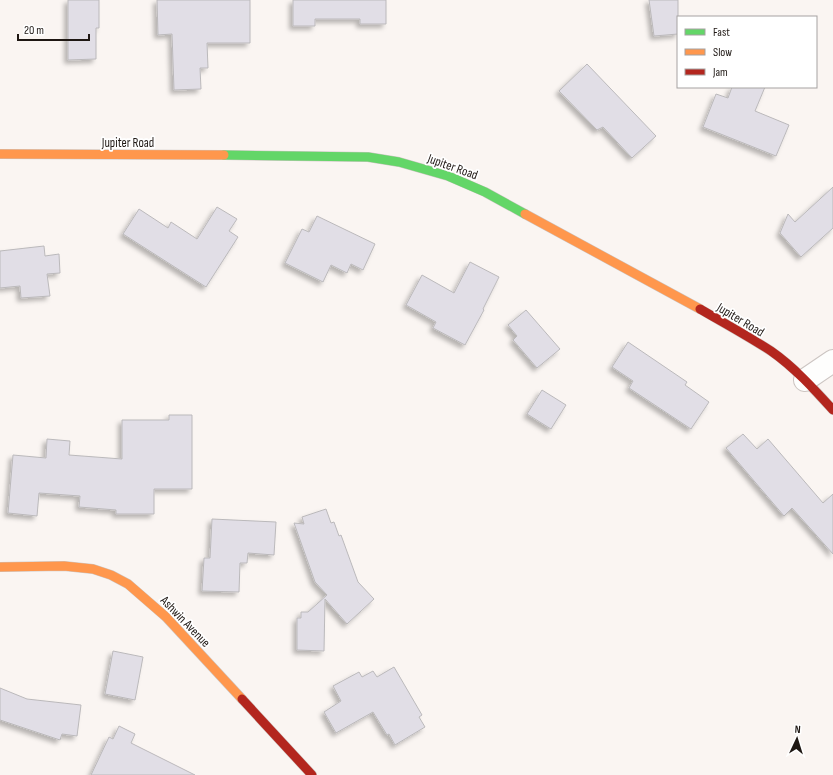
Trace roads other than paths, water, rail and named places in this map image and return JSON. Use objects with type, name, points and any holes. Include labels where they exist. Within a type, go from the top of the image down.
[{"type":"street","name":"Jupiter Road","points":[[0,154],[276,155],[368,157],[423,168],[448,176],[485,192],[650,281],[742,333],[772,352],[805,380],[833,410]]},
{"type":"street","points":[[805,380],[833,361]]},
{"type":"street","name":"Ashwin Avenue","points":[[0,567],[64,566],[93,569],[111,575],[128,584],[166,617],[312,775]]}]
